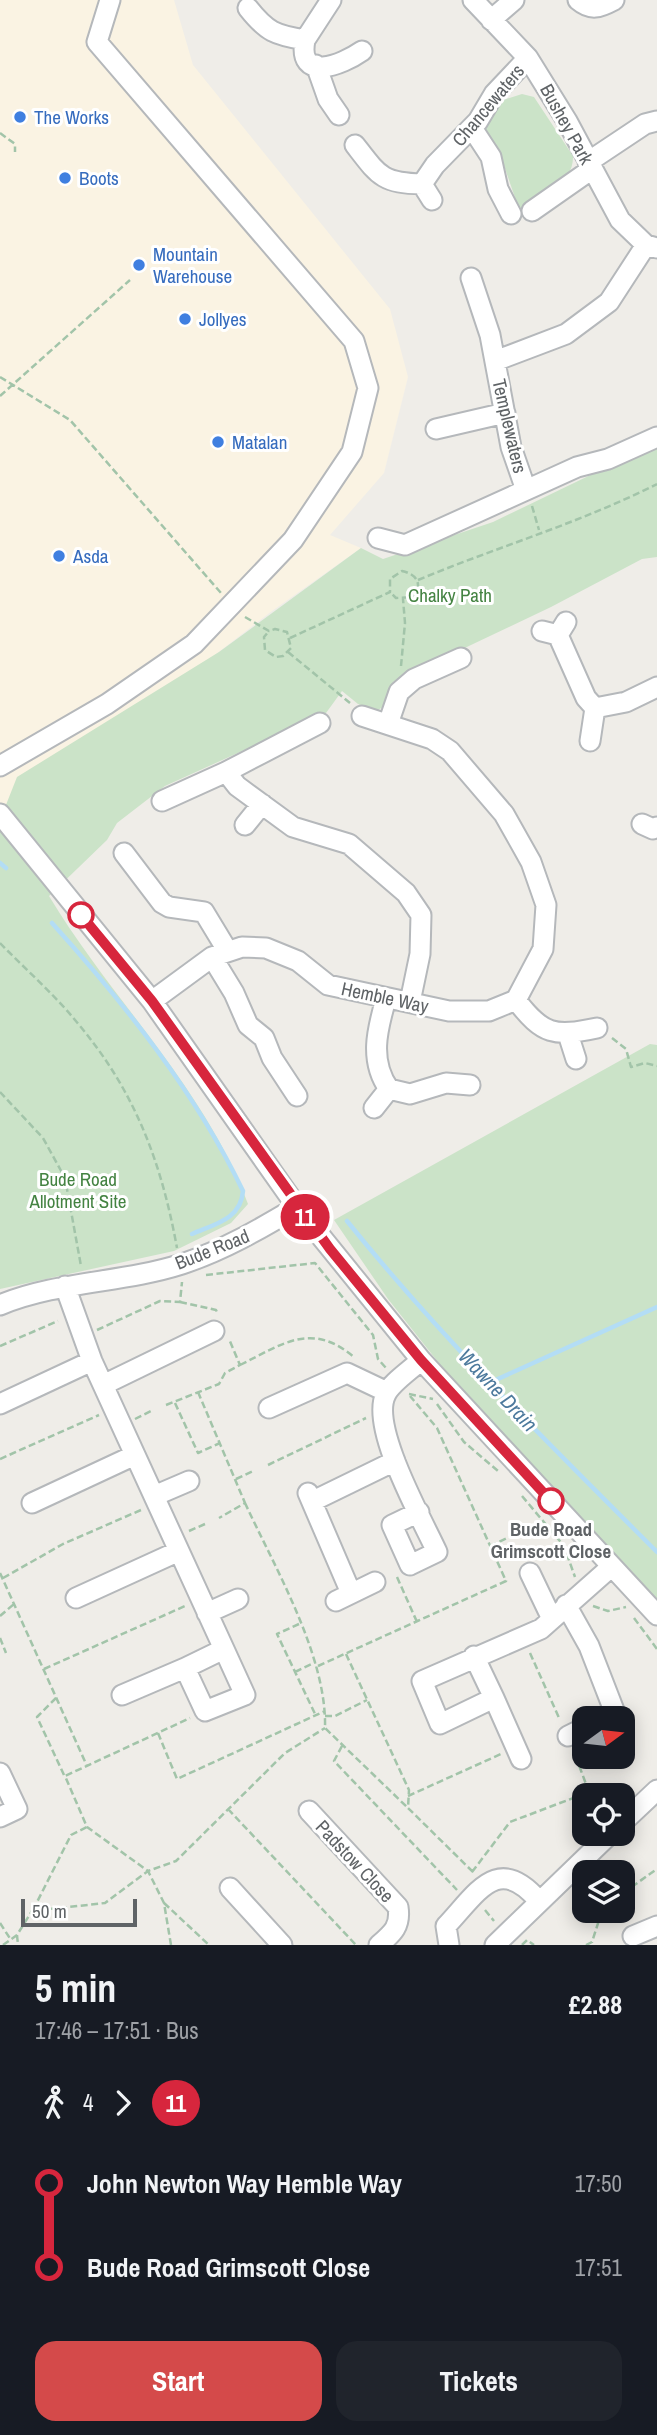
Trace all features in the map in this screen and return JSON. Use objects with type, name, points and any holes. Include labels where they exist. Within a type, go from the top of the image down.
[{"type":"street","points":[[0,766],[154,673],[194,644],[231,606],[293,540],[352,452],[368,388],[354,341],[97,42],[110,0]]},
{"type":"street","points":[[331,0],[305,40],[303,52],[308,62],[318,67],[345,63],[362,51]]},
{"type":"street","name":"Bushey Park","points":[[473,0],[528,58],[620,220],[652,247]]},
{"type":"street","points":[[491,20],[513,0]]},
{"type":"street","points":[[578,0],[587,8],[600,8],[614,0]]},
{"type":"street","points":[[248,8],[265,29],[279,36],[305,40]]},
{"type":"street","name":"Chancewaters","points":[[355,145],[372,167],[390,182],[427,192],[435,165],[472,128],[494,94],[528,58]]},
{"type":"street","points":[[318,67],[328,99],[339,116]]},
{"type":"street","points":[[532,211],[645,124],[657,121]]},
{"type":"street","points":[[472,128],[491,157],[498,189],[511,214]]},
{"type":"street","name":"Templewaters","points":[[495,361],[566,334],[610,302],[652,247]]},
{"type":"street","name":"Templewaters","points":[[471,278],[490,335],[511,447],[526,490]]},
{"type":"street","points":[[436,429],[505,413]]},
{"type":"street","name":"Templewaters","points":[[378,538],[405,545],[462,522],[475,513],[577,467],[608,459],[657,437]]},
{"type":"street","points":[[555,629],[586,698],[595,708]]},
{"type":"street","points":[[388,724],[399,692],[414,679],[461,657]]},
{"type":"street","points":[[595,708],[626,702],[657,687]]},
{"type":"street","points":[[590,741],[595,708]]},
{"type":"street","points":[[362,716],[432,739],[450,751],[504,814],[531,862],[545,905],[543,949],[516,1000],[534,1023],[550,1032],[568,1034],[597,1028]]},
{"type":"street","points":[[162,801],[232,779],[320,723]]},
{"type":"street","points":[[232,779],[293,827],[349,844],[406,892],[421,915],[420,954],[410,1002]]},
{"type":"street","points":[[245,825],[262,804]]},
{"type":"street","points":[[0,814],[152,1001],[298,1208],[421,1360],[657,1615]]},
{"type":"street","points":[[124,853],[162,903],[169,907],[204,912],[248,1025],[264,1038],[272,1058],[297,1096]]},
{"type":"street","name":"Hemble Way","points":[[219,954],[266,948],[298,961],[328,985],[386,999],[469,1013],[489,1011],[516,1000]]},
{"type":"street","points":[[152,1001],[219,954]]},
{"type":"street","points":[[386,999],[379,1021],[375,1059],[381,1078],[389,1089],[410,1094],[446,1083],[470,1085]]},
{"type":"street","points":[[568,1034],[576,1059]]},
{"type":"street","points":[[374,1108],[389,1089]]},
{"type":"street","name":"Bude Road","points":[[0,1305],[75,1284],[183,1271],[298,1208]]},
{"type":"street","points":[[75,1284],[83,1336],[135,1455],[149,1503],[179,1550],[245,1695],[205,1712],[185,1668]]},
{"type":"street","points":[[103,1385],[221,1330]]},
{"type":"street","points":[[419,1512],[395,1461],[381,1413],[392,1387],[421,1360]]},
{"type":"street","points":[[0,1404],[92,1361]]},
{"type":"street","points":[[269,1408],[347,1373],[392,1387]]},
{"type":"street","points":[[32,1503],[135,1455]]},
{"type":"street","points":[[375,1582],[344,1597],[310,1497],[395,1461]]},
{"type":"street","points":[[149,1503],[189,1481]]},
{"type":"street","points":[[76,1598],[179,1550]]},
{"type":"street","points":[[494,1698],[440,1724],[422,1681],[541,1629],[611,1566]]},
{"type":"street","points":[[530,1573],[552,1619]]},
{"type":"street","points":[[207,1613],[238,1599]]},
{"type":"street","points":[[574,1599],[612,1706]]},
{"type":"street","points":[[122,1695],[224,1649]]},
{"type":"street","points":[[474,1656],[518,1753]]},
{"type":"street","points":[[0,1775],[17,1809],[0,1816]]},
{"type":"street","points":[[635,1811],[657,1790]]},
{"type":"street","name":"Padstow Close","points":[[309,1811],[398,1908],[400,1920],[395,1930],[379,1945]]},
{"type":"street","points":[[496,1936],[597,1846]]},
{"type":"street","points":[[449,1945],[446,1926],[472,1886],[508,1876],[523,1882],[539,1900]]},
{"type":"street","points":[[230,1888],[282,1945]]},
{"type":"street","points":[[634,1936],[657,1926]]},
{"type":"path","points":[[0,132],[15,144],[15,152]]},
{"type":"path","points":[[0,396],[131,280]]},
{"type":"path","points":[[0,377],[70,420],[231,606],[269,631]]},
{"type":"path","points":[[418,580],[540,531],[595,514],[657,485]]},
{"type":"path","points":[[526,490],[540,531]]},
{"type":"path","points":[[402,571],[412,573],[418,580],[418,590],[414,597],[403,599],[390,592],[390,579],[402,571]]},
{"type":"path","points":[[290,638],[390,592]]},
{"type":"path","points":[[399,692],[405,623],[403,599]]},
{"type":"path","points":[[288,652],[276,657],[265,650],[264,637],[269,631],[281,629],[290,638]]},
{"type":"path","points":[[288,652],[290,638]]},
{"type":"path","points":[[288,652],[362,716]]},
{"type":"path","points":[[0,943],[76,1020],[124,1088],[153,1148],[170,1207],[183,1271],[180,1302]]},
{"type":"path","points":[[597,1028],[626,1049],[631,1067],[645,1063],[657,1066]]},
{"type":"path","points":[[0,1092],[43,1138],[65,1178],[75,1284]]},
{"type":"path","points":[[183,1271],[315,1263],[373,1335],[378,1359],[392,1387],[410,1395],[432,1398],[464,1442],[506,1478]]},
{"type":"path","points":[[83,1336],[160,1301],[180,1302],[216,1310],[221,1330],[240,1365]]},
{"type":"path","points":[[166,1405],[219,1384],[225,1373],[291,1340],[318,1336],[355,1358]]},
{"type":"path","points":[[198,1392],[316,1662],[325,1728],[408,1808],[472,1886],[496,1936]]},
{"type":"path","points":[[174,1400],[198,1453],[220,1443]]},
{"type":"path","points":[[0,1458],[102,1413]]},
{"type":"path","points":[[268,1465],[375,1413],[381,1413]]},
{"type":"path","points":[[236,1479],[253,1471]]},
{"type":"path","points":[[514,1487],[564,1546],[574,1599],[608,1611],[625,1606],[657,1649]]},
{"type":"path","points":[[3,1579],[63,1544],[149,1503]]},
{"type":"path","points":[[219,1517],[245,1503]]},
{"type":"path","points":[[491,1546],[544,1521]]},
{"type":"path","points":[[375,1582],[393,1570],[417,1622]]},
{"type":"path","points":[[0,1573],[87,1766]]},
{"type":"path","points":[[0,1616],[14,1604]]},
{"type":"path","points":[[43,1670],[188,1605]]},
{"type":"path","points":[[299,1624],[277,1634],[316,1716]]},
{"type":"path","points":[[0,1638],[6,1653]]},
{"type":"path","points":[[530,1652],[572,1725]]},
{"type":"path","points":[[346,1654],[409,1790],[408,1808]]},
{"type":"path","points":[[295,1672],[316,1662]]},
{"type":"path","points":[[56,1698],[37,1717],[87,1827],[148,1871],[164,1903],[172,1945]]},
{"type":"path","points":[[158,1733],[177,1779],[316,1716],[335,1716],[367,1700]]},
{"type":"path","points":[[65,1776],[205,1712]]},
{"type":"path","points":[[32,1912],[105,1903],[148,1871],[176,1861],[285,1753],[325,1728]]},
{"type":"path","points":[[343,1745],[334,1761],[472,1886]]},
{"type":"path","points":[[408,1796],[518,1753]]},
{"type":"path","points":[[472,1886],[510,1822],[589,1792],[584,1769]]},
{"type":"path","points":[[228,1809],[356,1945]]},
{"type":"path","points":[[3,1945],[17,1936],[32,1912],[71,1835],[87,1827]]},
{"type":"path","points":[[635,1885],[657,1869]]},
{"type":"path","points":[[164,1903],[209,1945]]},
{"type":"path","points":[[0,1923],[11,1940]]},
{"type":"path","points":[[586,1945],[592,1942],[598,1923]]},
{"type":"path","points":[[17,1936],[18,1945]]},
{"type":"path","points":[[522,1945],[527,1940],[534,1945]]},
{"type":"shaded area","points":[[0,0],[174,0],[193,65],[390,309],[408,377],[384,473],[330,535],[361,548],[272,611],[0,820]]},
{"type":"green space","points":[[522,94],[534,97],[573,156],[568,174],[555,190],[520,212],[500,154],[483,132],[500,101]]},
{"type":"green space","points":[[657,443],[657,557],[642,559],[551,607],[393,682],[384,706],[377,711],[358,704],[342,691],[326,713],[165,786],[117,823],[107,840],[49,896],[208,1121],[230,1161],[248,1204],[231,1223],[174,1251],[0,1289],[0,820],[17,777],[219,652],[361,548],[383,559],[493,522]]},
{"type":"green space","points":[[650,1044],[657,1045],[657,1603],[473,1406],[388,1299],[334,1220]]},
{"type":"waterway","name":"Wawne Drain","points":[[0,863],[6,868]]},
{"type":"waterway","name":"Wawne Drain","points":[[52,923],[106,985],[157,1050],[203,1119],[243,1191],[232,1214],[192,1234]]},
{"type":"waterway","name":"Wawne Drain","points":[[347,1221],[459,1349],[657,1552]]},
{"type":"waterway","points":[[489,1383],[657,1307]]},
{"type":"bus line","name":"11","points":[[81,915],[152,1001],[330,1249],[421,1360],[551,1501]]},
{"type":"place","name":"The Works","points":[[20,117]]},
{"type":"place","name":"Boots","points":[[65,178]]},
{"type":"place","name":"Mountain Warehouse","points":[[139,265]]},
{"type":"place","name":"Jollyes","points":[[185,319]]},
{"type":"place","name":"Matalan","points":[[218,442]]},
{"type":"place","name":"Asda","points":[[59,556]]},
{"type":"place","name":"Bude Road Grimscott Close","points":[[551,1501]]},
{"type":"park label","name":"Chalky Path","points":[[450,595]]},
{"type":"park label","name":"Bude Road Allotment Site","points":[[78,1190]]}]
